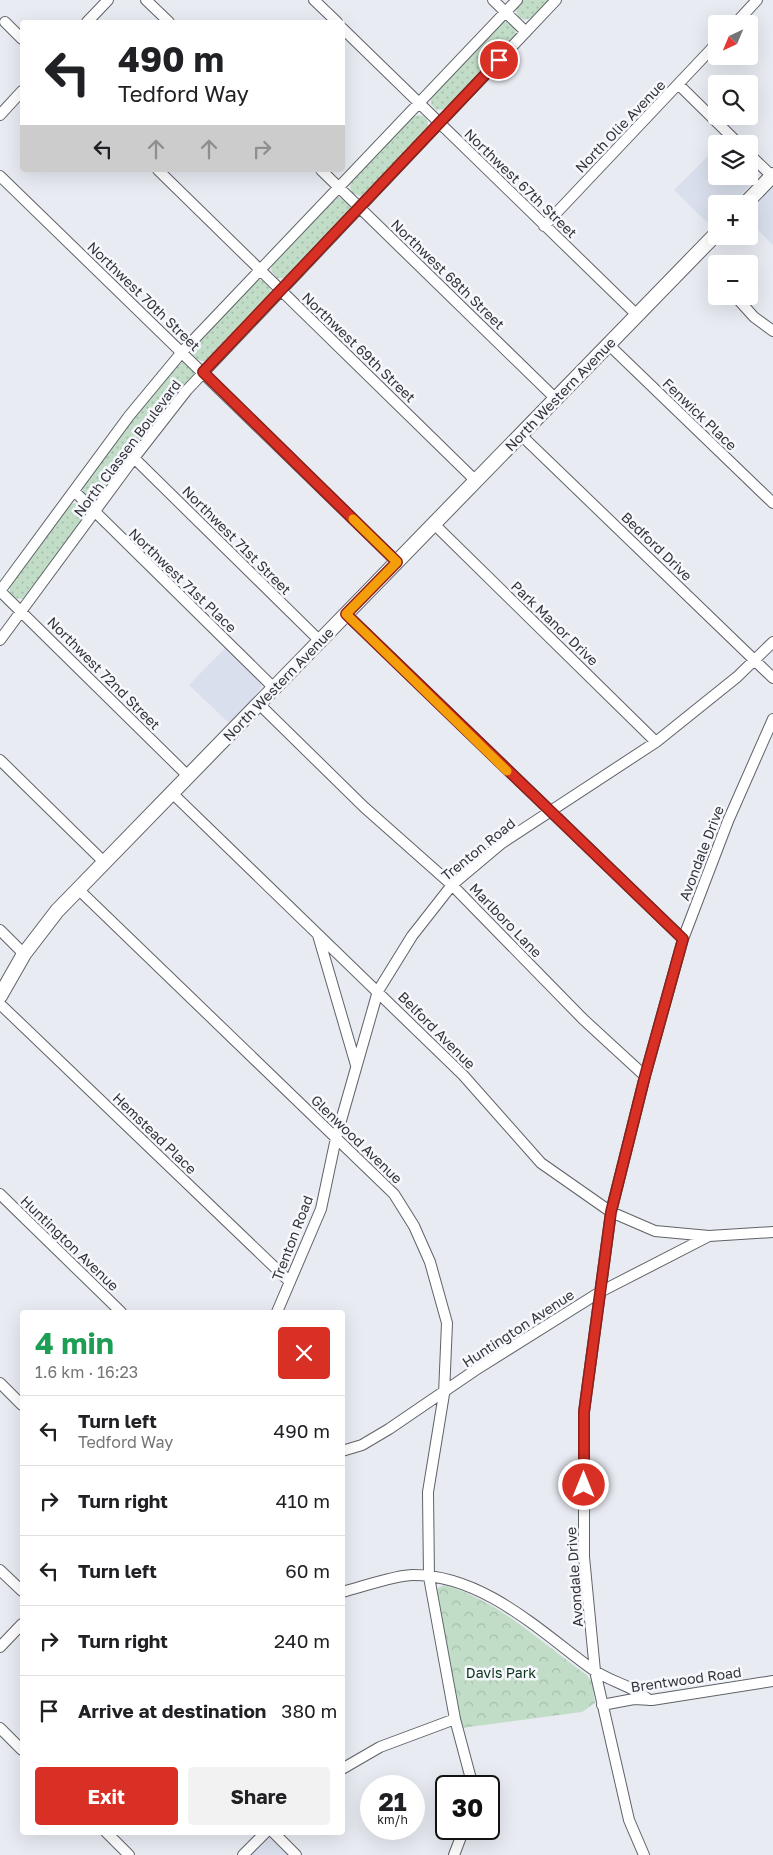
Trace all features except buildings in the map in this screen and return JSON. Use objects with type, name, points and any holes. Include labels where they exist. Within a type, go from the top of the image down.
[{"type":"main road","points":[[754,195],[772,176]]},
{"type":"main road","name":"North Western Avenue","points":[[0,996],[24,954],[57,911],[708,242]]},
{"type":"main road","points":[[0,974],[24,954]]},
{"type":"street","points":[[89,20],[108,0]]},
{"type":"street","points":[[146,0],[167,20]]},
{"type":"street","points":[[314,0],[335,20]]},
{"type":"street","points":[[493,0],[526,32]]},
{"type":"street","name":"North Classen Boulevard","points":[[0,591],[134,409],[182,352],[517,0]]},
{"type":"street","name":"North Classen Boulevard","points":[[0,640],[134,458],[203,372],[556,0]]},
{"type":"street","points":[[743,15],[757,0]]},
{"type":"street","points":[[5,22],[20,37]]},
{"type":"street","name":"Northwest 67th Street","points":[[345,31],[637,315]]},
{"type":"street","name":"North Olie Avenue","points":[[544,226],[708,53]]},
{"type":"street","points":[[679,84],[729,135]]},
{"type":"street","points":[[0,115],[20,93]]},
{"type":"street","points":[[758,163],[772,176]]},
{"type":"street","name":"Northwest 69th Street","points":[[160,172],[476,481]]},
{"type":"street","name":"Northwest 68th Street","points":[[323,172],[556,399]]},
{"type":"street","name":"Northwest 70th Street","points":[[0,176],[397,562]]},
{"type":"street","points":[[743,305],[754,317],[773,331]]},
{"type":"street","name":"Fenwick Place","points":[[608,344],[773,503]]},
{"type":"street","name":"Bedford Drive","points":[[521,435],[773,678]]},
{"type":"street","name":"Northwest 71st Street","points":[[134,458],[320,642]]},
{"type":"street","name":"Northwest 71st Place","points":[[74,491],[274,688]]},
{"type":"street","name":"Park Manor Drive","points":[[434,524],[656,742]]},
{"type":"street","name":"Northwest 72nd Street","points":[[0,591],[188,776]]},
{"type":"street","points":[[346,614],[549,812],[683,939]]},
{"type":"street","name":"Trenton Road","points":[[278,1310],[321,1209],[336,1138],[378,991],[412,936],[452,885],[502,843],[656,742],[712,698],[773,642]]},
{"type":"street","name":"Marlboro Lane","points":[[259,704],[364,807],[452,885],[583,1018],[645,1076]]},
{"type":"street","name":"Avondale Drive","points":[[644,1855],[629,1820],[595,1671],[584,1557],[584,1412],[611,1212],[645,1076],[683,939],[728,821],[773,719]]},
{"type":"street","points":[[0,760],[104,862]]},
{"type":"street","name":"Belford Avenue","points":[[172,793],[463,1075],[541,1163],[611,1212],[655,1231],[709,1236]]},
{"type":"street","name":"Glenwood Avenue","points":[[78,889],[394,1194],[414,1226],[430,1262],[447,1323],[444,1394],[428,1492],[430,1577],[455,1719],[470,1775]]},
{"type":"street","points":[[0,930],[24,954]]},
{"type":"street","points":[[317,932],[357,1066]]},
{"type":"street","name":"Hemstead Place","points":[[0,1004],[290,1282]]},
{"type":"street","name":"Huntington Avenue","points":[[0,1194],[119,1310]]},
{"type":"street","name":"Huntington Avenue","points":[[345,1450],[362,1445],[444,1394],[474,1371],[600,1292],[709,1236],[773,1232]]},
{"type":"street","points":[[0,1383],[20,1403]]},
{"type":"street","points":[[0,1570],[20,1589]]},
{"type":"street","points":[[345,1591],[411,1575],[466,1585],[521,1615],[595,1671],[642,1694],[649,1700]]},
{"type":"street","points":[[0,1646],[20,1626]]},
{"type":"street","name":"Brentwood Road","points":[[602,1705],[634,1699],[649,1700],[773,1680]]},
{"type":"street","points":[[345,1767],[380,1747],[455,1719]]},
{"type":"street","points":[[0,1728],[20,1748]]},
{"type":"street","points":[[109,1835],[129,1855]]},
{"type":"street","points":[[243,1855],[263,1835]]},
{"type":"street","points":[[276,1835],[296,1855]]},
{"type":"street","points":[[454,1855],[460,1840]]},
{"type":"shaded area","points":[[708,156],[708,185],[750,185],[740,195],[708,195],[708,223],[674,190]]},
{"type":"shaded area","points":[[773,186],[773,245],[758,230],[758,202]]},
{"type":"shaded area","points":[[226,647],[259,680],[261,685],[259,692],[229,723],[189,685]]},
{"type":"shaded area","points":[[267,1837],[272,1838],[290,1855],[249,1855]]},
{"type":"green space","points":[[522,0],[549,0],[536,15],[524,19],[519,18],[516,10]]},
{"type":"green space","points":[[506,21],[514,25],[516,34],[514,37],[445,109],[436,110],[431,104],[431,98],[500,23]]},
{"type":"green space","points":[[419,115],[427,120],[427,130],[363,197],[352,193],[350,186],[352,180],[412,117]]},
{"type":"green space","points":[[339,197],[350,205],[350,211],[286,278],[277,278],[271,270],[273,262],[334,199]]},
{"type":"green space","points":[[257,280],[263,280],[269,285],[271,292],[269,297],[210,359],[203,361],[196,358],[193,354],[196,344]]},
{"type":"green space","points":[[185,362],[193,369],[194,376],[98,499],[88,499],[83,494],[83,485],[141,407],[178,364]]},
{"type":"green space","points":[[74,503],[82,506],[85,510],[84,519],[24,599],[14,598],[10,593],[10,585],[67,507]]},
{"type":"green space","name":"Davis Park","points":[[444,1585],[484,1601],[502,1612],[587,1675],[592,1683],[595,1703],[582,1712],[462,1728],[456,1710],[435,1593],[438,1588]]},
{"type":"slow traffic","points":[[353,519],[397,562],[346,614],[507,771]]},
{"type":"route","points":[[499,60],[203,372],[397,562],[346,614],[549,812],[683,939],[645,1076],[611,1212],[584,1412],[584,1485]]}]
